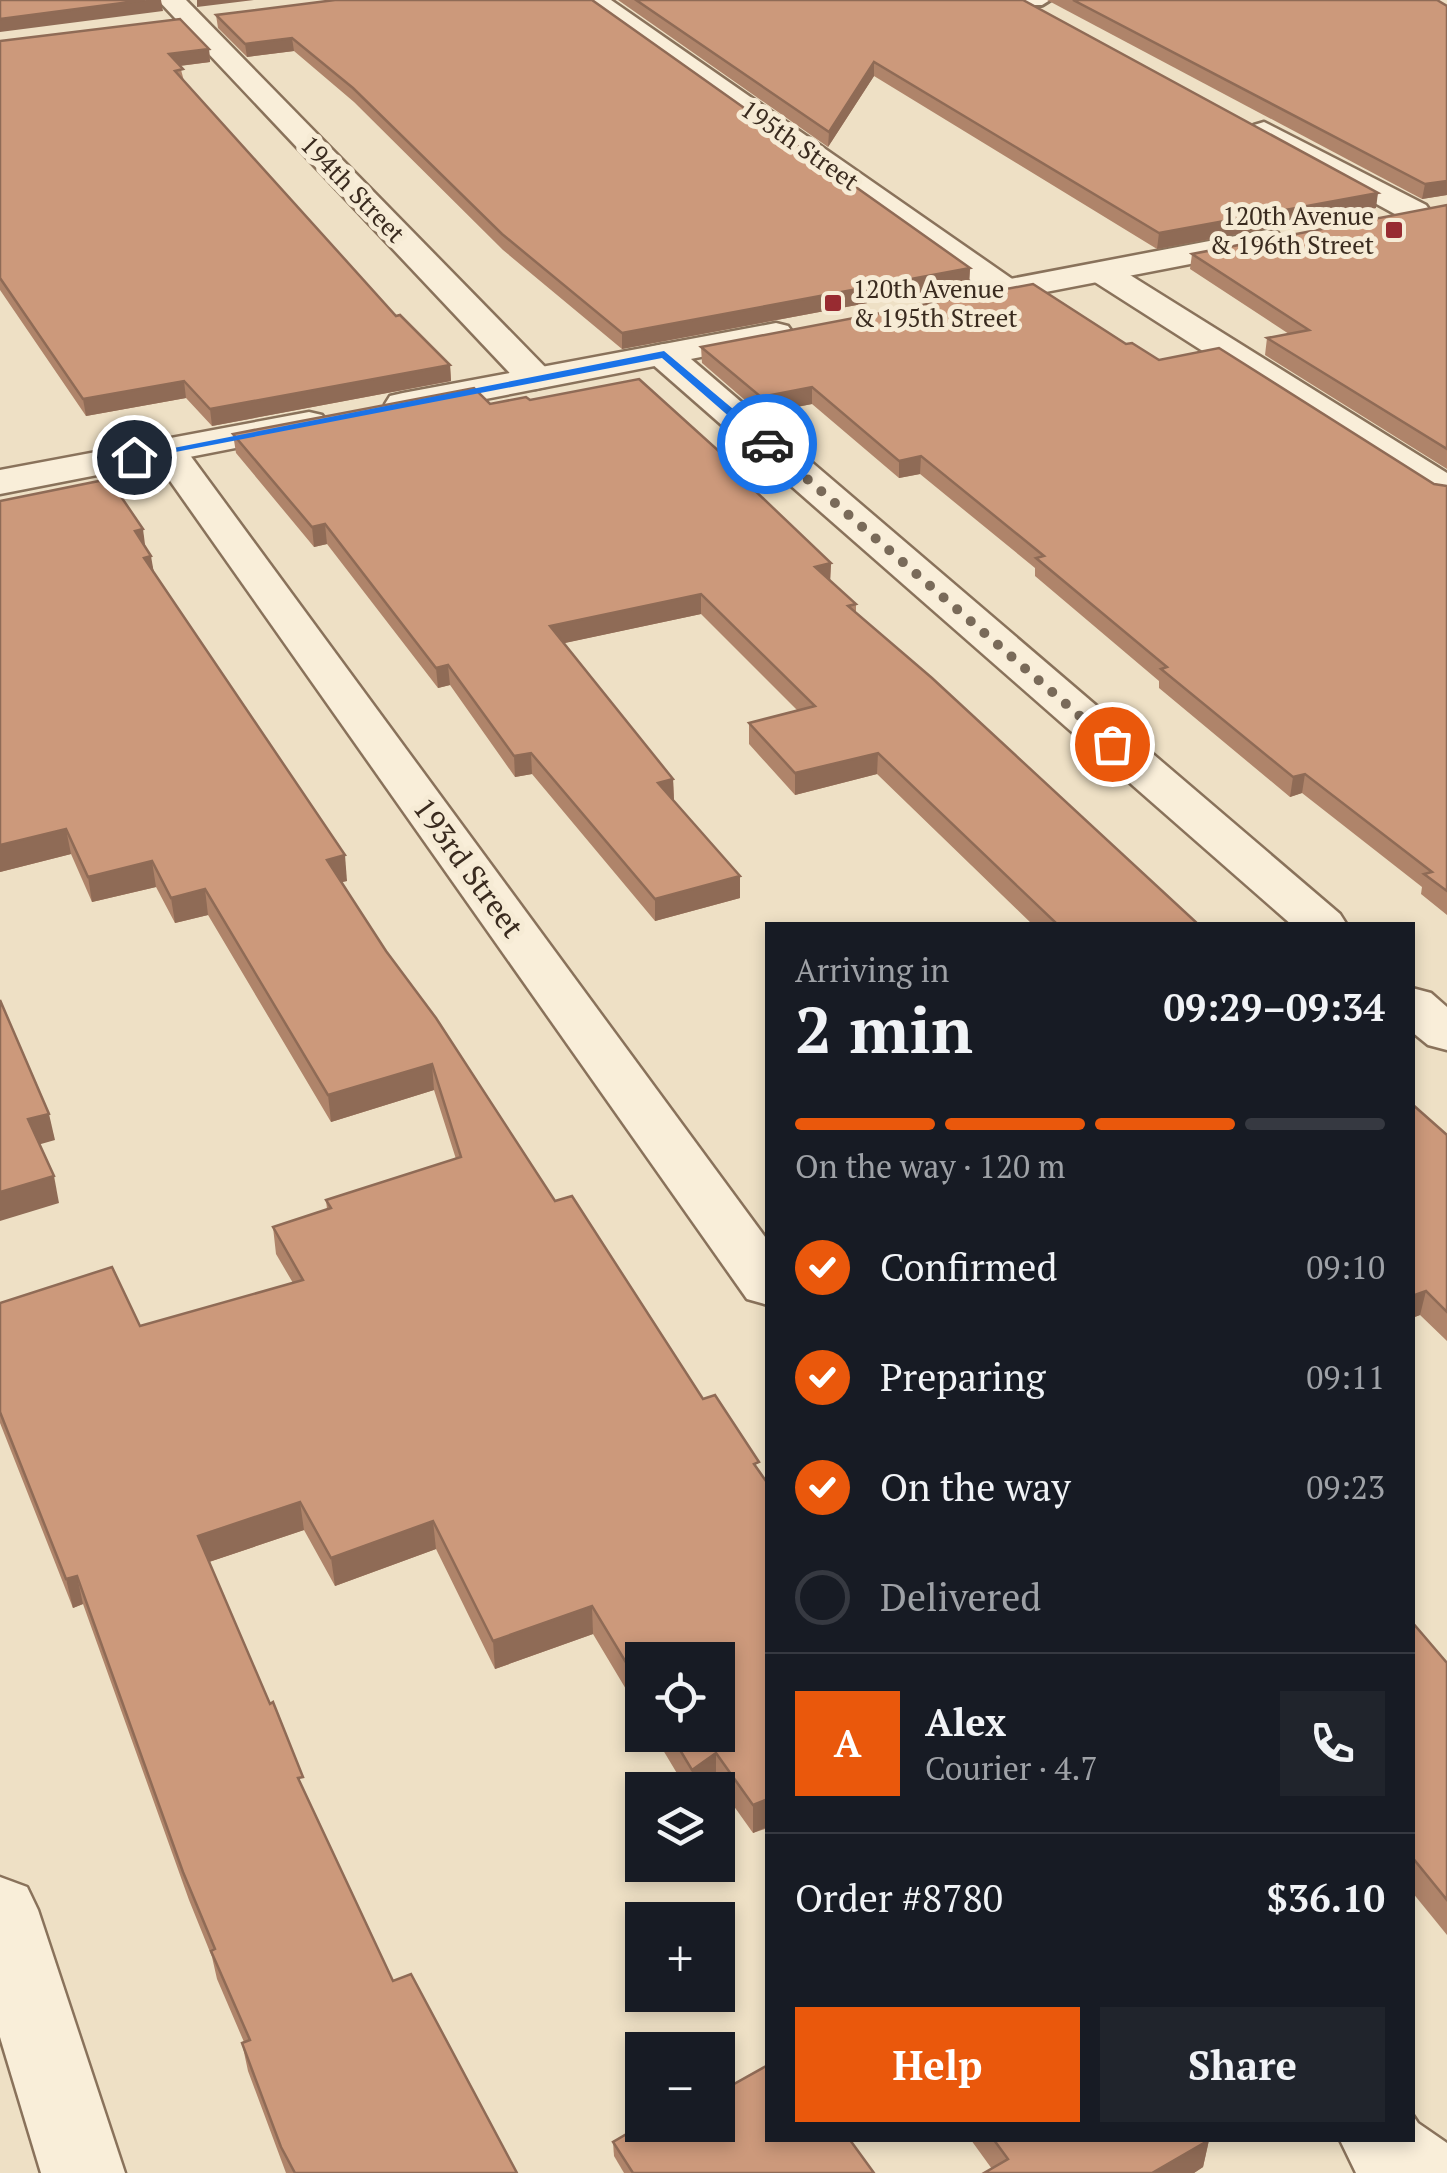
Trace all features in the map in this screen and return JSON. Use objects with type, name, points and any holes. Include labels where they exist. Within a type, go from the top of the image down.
[{"type":"street","name":"195th Street","points":[[594,0],[1006,290]]},
{"type":"street","points":[[170,15],[228,15]]},
{"type":"street","name":"194th Street","points":[[170,15],[535,378]]},
{"type":"street","points":[[1233,114],[1431,210]]},
{"type":"street","points":[[1355,224],[1431,210]]},
{"type":"street","points":[[930,304],[1297,235]]},
{"type":"street","points":[[1102,272],[1447,490]]},
{"type":"street","points":[[0,482],[816,326]]},
{"type":"street","points":[[664,354],[1319,922]]},
{"type":"street","name":"193rd Street","points":[[168,450],[765,1282]]},
{"type":"street","points":[[1415,1007],[1447,1034]]},
{"type":"street","points":[[0,1910],[83,2173]]},
{"type":"street","points":[[1383,2142],[1420,2173]]},
{"type":"building","points":[[0,0],[145,0],[0,19]]},
{"type":"building","points":[[335,0],[592,0],[970,268],[622,333],[502,234],[353,88],[292,38],[245,44],[216,15]]},
{"type":"building","points":[[636,0],[1023,0],[1378,193],[1159,233],[874,62],[829,132]]},
{"type":"building","points":[[1073,0],[1437,0],[1447,6],[1447,181],[1425,184]]},
{"type":"building","points":[[180,19],[209,49],[169,54],[183,69],[175,71],[396,316],[400,315],[450,365],[210,409],[184,381],[83,399],[0,278],[0,41]]},
{"type":"building","points":[[1447,205],[1447,449],[1267,338],[1309,330],[1192,254]]},
{"type":"building","points":[[1033,284],[1126,344],[1132,343],[1159,360],[1219,348],[1434,484],[1447,486],[1447,891],[1424,874],[1432,872],[1305,774],[1293,777],[1161,669],[1167,667],[1036,558],[1044,556],[921,456],[899,461],[812,387],[761,397],[701,347]]},
{"type":"building","points":[[639,379],[732,463],[727,464],[831,563],[815,567],[856,604],[848,606],[932,678],[1196,922],[1055,922],[878,753],[795,773],[749,723],[815,706],[701,594],[550,626],[673,779],[658,783],[740,876],[655,899],[531,753],[514,756],[448,665],[436,668],[325,524],[312,527],[233,434],[474,388],[490,404],[526,397],[530,400]]},
{"type":"building","points":[[109,479],[143,529],[135,531],[151,556],[144,558],[345,855],[327,860],[386,951],[436,1018],[555,1201],[572,1196],[703,1399],[715,1395],[759,1462],[754,1464],[765,1480],[765,1800],[753,1805],[735,1780],[735,1772],[730,1772],[716,1753],[692,1770],[681,1752],[735,1752],[735,1642],[625,1642],[625,1661],[592,1606],[493,1641],[433,1521],[331,1558],[300,1502],[198,1536],[270,1704],[273,1702],[303,1777],[298,1778],[393,1981],[411,1974],[517,2173],[295,2173],[281,2147],[242,2043],[250,2040],[211,1951],[215,1949],[183,1872],[77,1576],[66,1579],[0,1412],[0,1303],[112,1267],[140,1326],[303,1280],[273,1227],[331,1208],[326,1200],[461,1157],[432,1064],[328,1095],[205,889],[171,898],[152,861],[88,877],[66,829],[0,845],[0,501]]},
{"type":"building","points":[[0,1000],[49,1114],[28,1119],[54,1176],[0,1192]]},
{"type":"building","points":[[1415,1107],[1447,1135],[1447,1312],[1426,1291],[1415,1295]]},
{"type":"building","points":[[1415,1626],[1447,1663],[1447,1900],[1415,1861]]},
{"type":"building","points":[[765,2067],[765,2142],[851,2142],[874,2173],[633,2173],[613,2142],[625,2135],[625,2142],[735,2142],[735,2083]]},
{"type":"building","points":[[995,2142],[1206,2142],[1152,2173],[984,2173],[1008,2159]]},
{"type":"way so far","points":[[767,444],[1112,744]]},
{"type":"place","name":"120th Avenue & 196th Street","points":[[1394,230]]},
{"type":"place","name":"120th Avenue & 195th Street","points":[[833,303]]},
{"type":"route","points":[[134,457],[664,354],[767,444]]}]
